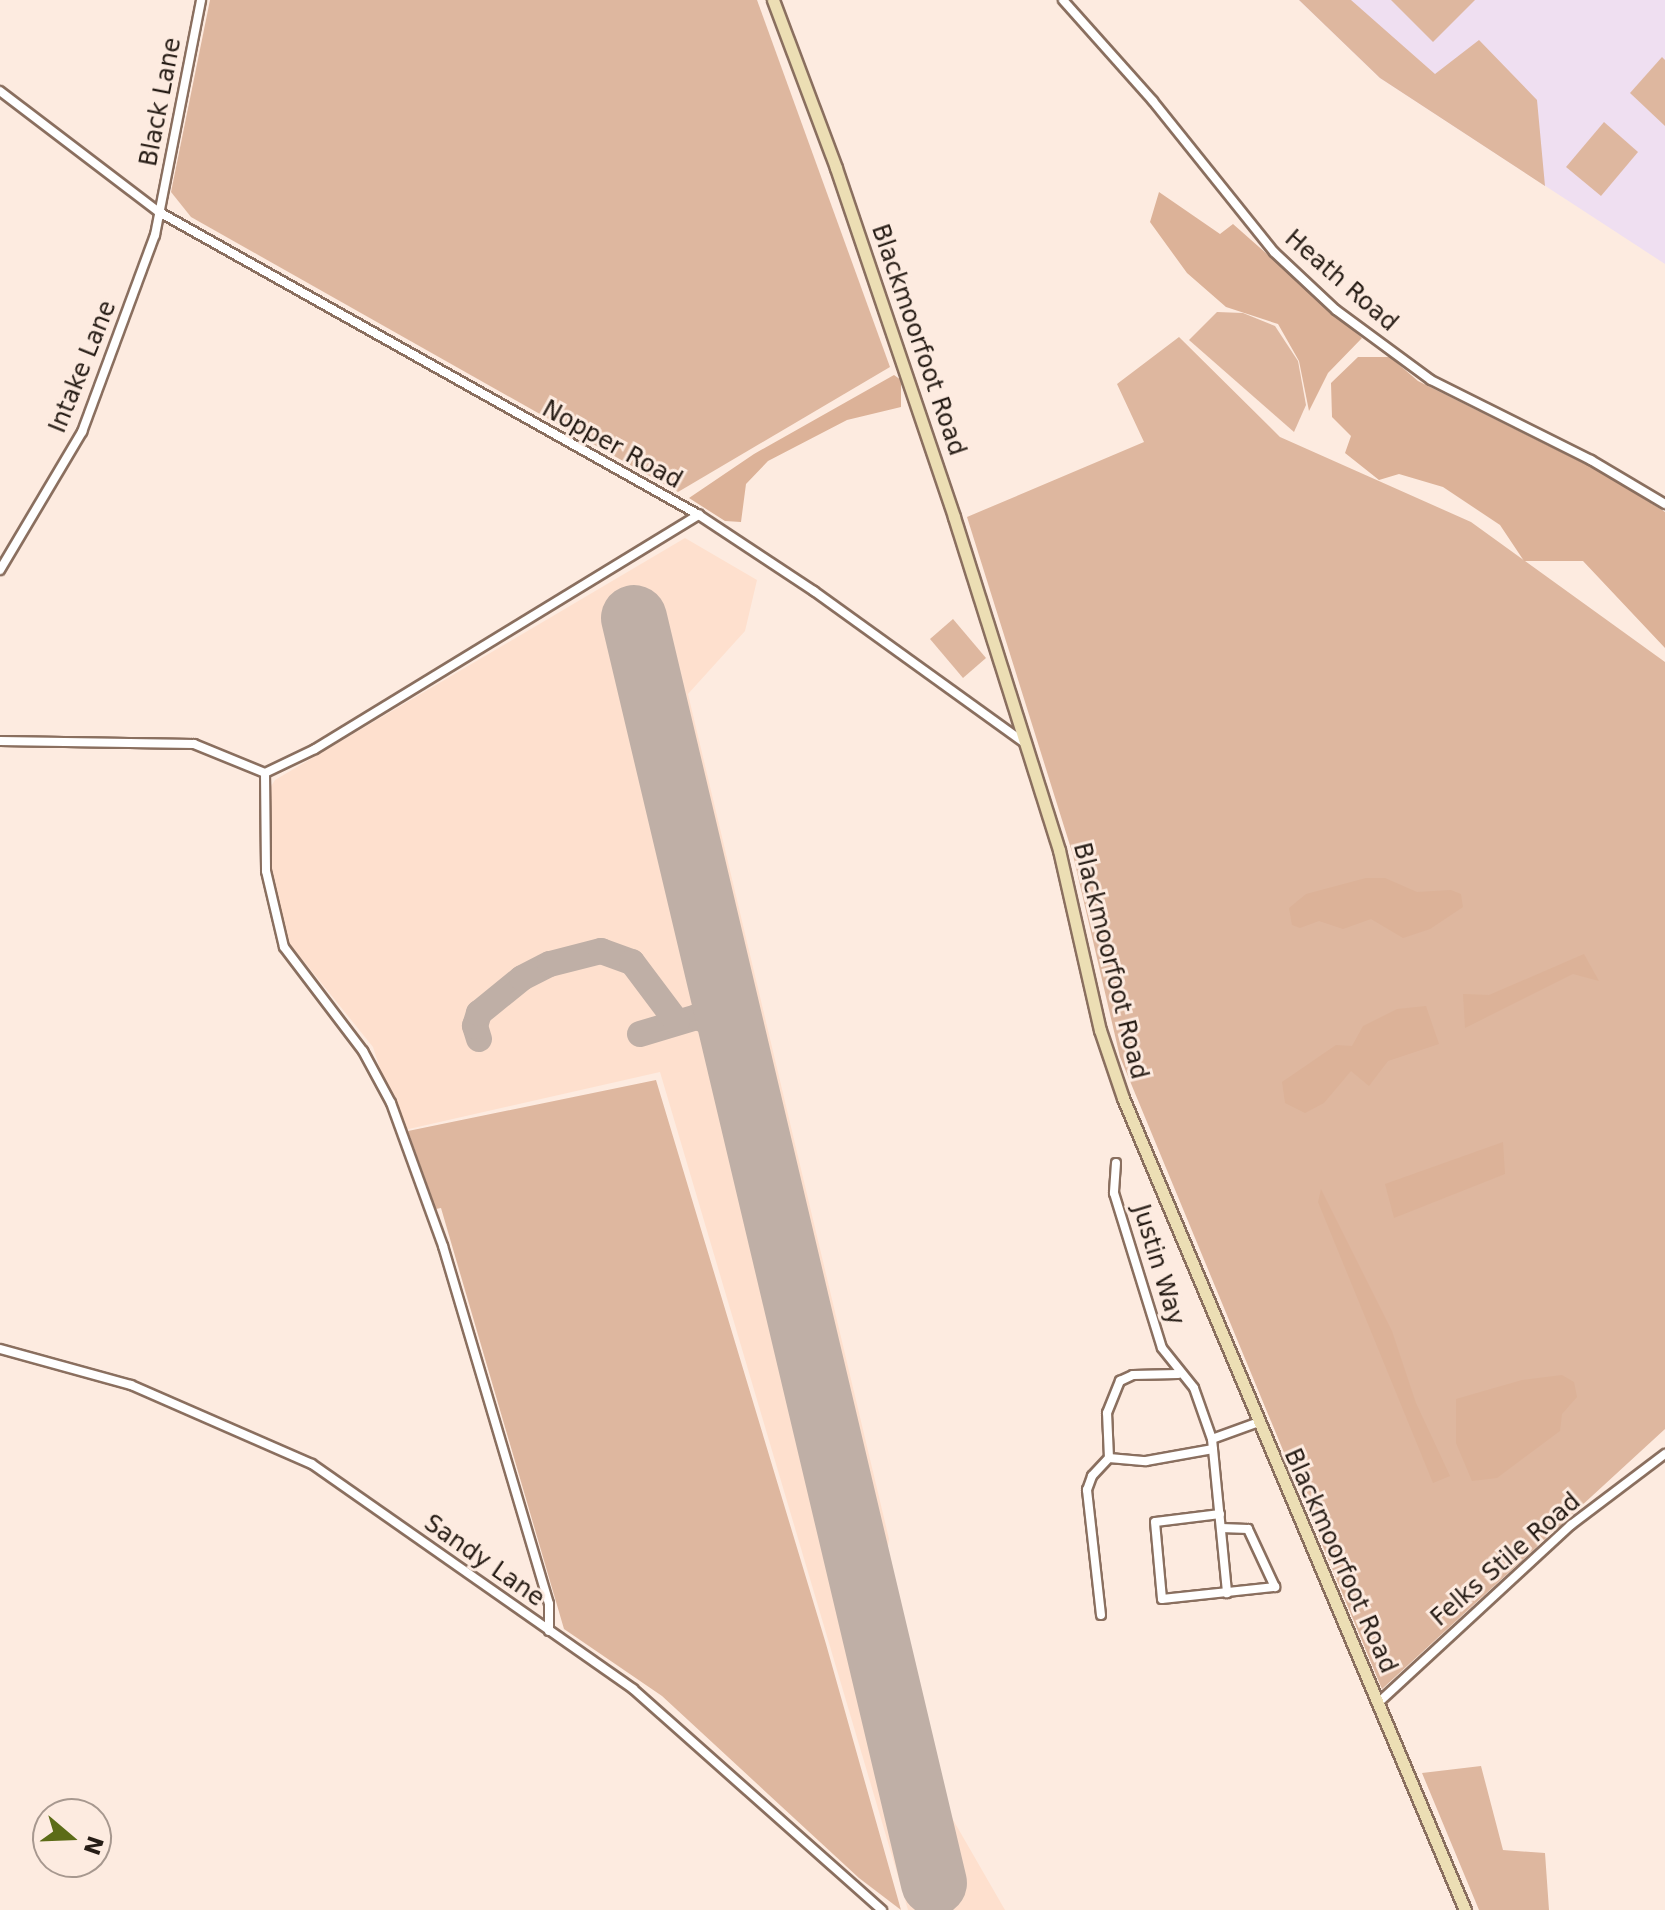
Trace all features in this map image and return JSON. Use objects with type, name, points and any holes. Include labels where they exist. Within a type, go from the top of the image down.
[{"type":"street","name":"Black Lane","points":[[159,212],[201,0]]},
{"type":"street","name":"Blackmoorfoot Road","points":[[773,0],[895,336],[1026,744],[1059,850],[1100,1030],[1123,1098],[1256,1423],[1465,1910]]},
{"type":"street","name":"Heath Road","points":[[1063,0],[1153,101],[1274,252],[1336,310],[1431,380],[1591,460],[1665,504]]},
{"type":"street","name":"Nopper Road","points":[[0,91],[159,212],[699,515],[814,591],[1026,744]]},
{"type":"street","name":"Intake Lane","points":[[0,570],[82,432],[159,212]]},
{"type":"street","points":[[0,741],[194,744],[265,773],[315,749],[699,515]]},
{"type":"street","points":[[265,773],[266,871],[284,947],[363,1051],[391,1103],[443,1246],[549,1604],[549,1631]]},
{"type":"street","name":"Justin Way","points":[[1116,1163],[1114,1193],[1162,1348],[1178,1374]]},
{"type":"street","name":"Sandy Lane","points":[[0,1349],[131,1385],[268,1441],[312,1464],[549,1631],[688,1734],[882,1910]]},
{"type":"street","points":[[1101,1615],[1087,1490],[1092,1476],[1109,1458],[1107,1413],[1120,1381],[1133,1375],[1178,1374],[1202,1404],[1212,1439],[1227,1593]]},
{"type":"street","points":[[1212,1439],[1256,1423]]},
{"type":"street","points":[[1109,1458],[1146,1461],[1213,1449]]},
{"type":"street","name":"Felks Stile Road","points":[[1378,1703],[1571,1525],[1665,1454]]},
{"type":"street","points":[[1220,1514],[1155,1522],[1162,1599],[1275,1587],[1248,1529],[1221,1528]]},
{"type":"shaded area","points":[[210,0],[757,0],[890,367],[678,492],[191,217],[171,192]]},
{"type":"shaded area","points":[[1299,0],[1665,0],[1665,264],[1380,78]]},
{"type":"shaded area","points":[[1299,0],[1351,0],[1435,74],[1479,40],[1537,100],[1545,186],[1380,78]]},
{"type":"shaded area","points":[[1391,0],[1475,0],[1433,42]]},
{"type":"shaded area","points":[[1662,57],[1665,60],[1665,126],[1630,93]]},
{"type":"shaded area","points":[[1604,122],[1638,152],[1601,196],[1566,167]]},
{"type":"shaded area","points":[[1159,192],[1220,234],[1233,224],[1362,338],[1328,373],[1309,411],[1299,361],[1278,324],[1226,307],[1187,273],[1150,222]]},
{"type":"shaded area","points":[[1217,312],[1243,313],[1275,326],[1298,361],[1306,405],[1294,432],[1189,340]]},
{"type":"shaded area","points":[[1179,337],[1280,437],[1471,522],[1665,662],[1665,1429],[1382,1689],[1120,1057],[1073,855],[967,517],[1144,442],[1117,384]]},
{"type":"shaded area","points":[[1358,357],[1390,357],[1418,381],[1603,473],[1665,512],[1665,648],[1583,561],[1524,561],[1500,525],[1443,487],[1399,474],[1379,480],[1345,453],[1351,436],[1332,417],[1331,383]]},
{"type":"shaded area","points":[[894,375],[901,380],[901,407],[847,420],[768,461],[746,484],[741,522],[725,521],[689,498],[754,454]]},
{"type":"shaded area","points":[[685,538],[757,580],[745,631],[688,694],[889,1539],[885,1569],[948,1811],[1005,1910],[908,1910],[660,1072],[400,1131],[373,1047],[289,943],[272,871],[268,791],[275,780]]},
{"type":"shaded area","points":[[953,619],[986,658],[963,678],[930,639]]},
{"type":"shaded area","points":[[1366,878],[1385,878],[1417,892],[1451,890],[1461,894],[1463,907],[1430,929],[1403,938],[1371,919],[1343,929],[1319,921],[1300,928],[1292,925],[1289,908],[1306,894]]},
{"type":"shaded area","points":[[1584,954],[1599,981],[1573,974],[1465,1028],[1463,994],[1489,995]]},
{"type":"shaded area","points":[[1426,1006],[1439,1044],[1388,1061],[1369,1086],[1351,1071],[1324,1103],[1305,1113],[1285,1103],[1282,1082],[1336,1045],[1352,1046],[1363,1026],[1397,1009]]},
{"type":"shaded area","points":[[656,1080],[826,1644],[901,1910],[859,1878],[662,1696],[564,1629],[441,1208],[436,1209],[408,1131]]},
{"type":"shaded area","points":[[1503,1142],[1505,1174],[1394,1218],[1385,1184]]},
{"type":"shaded area","points":[[1321,1189],[1392,1331],[1416,1403],[1450,1476],[1433,1483],[1318,1202]]},
{"type":"shaded area","points":[[1562,1375],[1574,1382],[1577,1397],[1562,1414],[1560,1431],[1497,1478],[1472,1481],[1456,1443],[1456,1399],[1522,1380]]},
{"type":"shaded area","points":[[1481,1766],[1503,1850],[1545,1853],[1549,1910],[1479,1910],[1422,1773]]},
{"type":"taxiway","points":[[479,1039],[475,1026],[479,1013],[522,978],[550,964],[601,951],[632,962],[677,1022]]},
{"type":"taxiway","points":[[640,1034],[697,1017],[710,1022],[737,1057]]},
{"type":"runway","points":[[634,618],[934,1883]]}]
